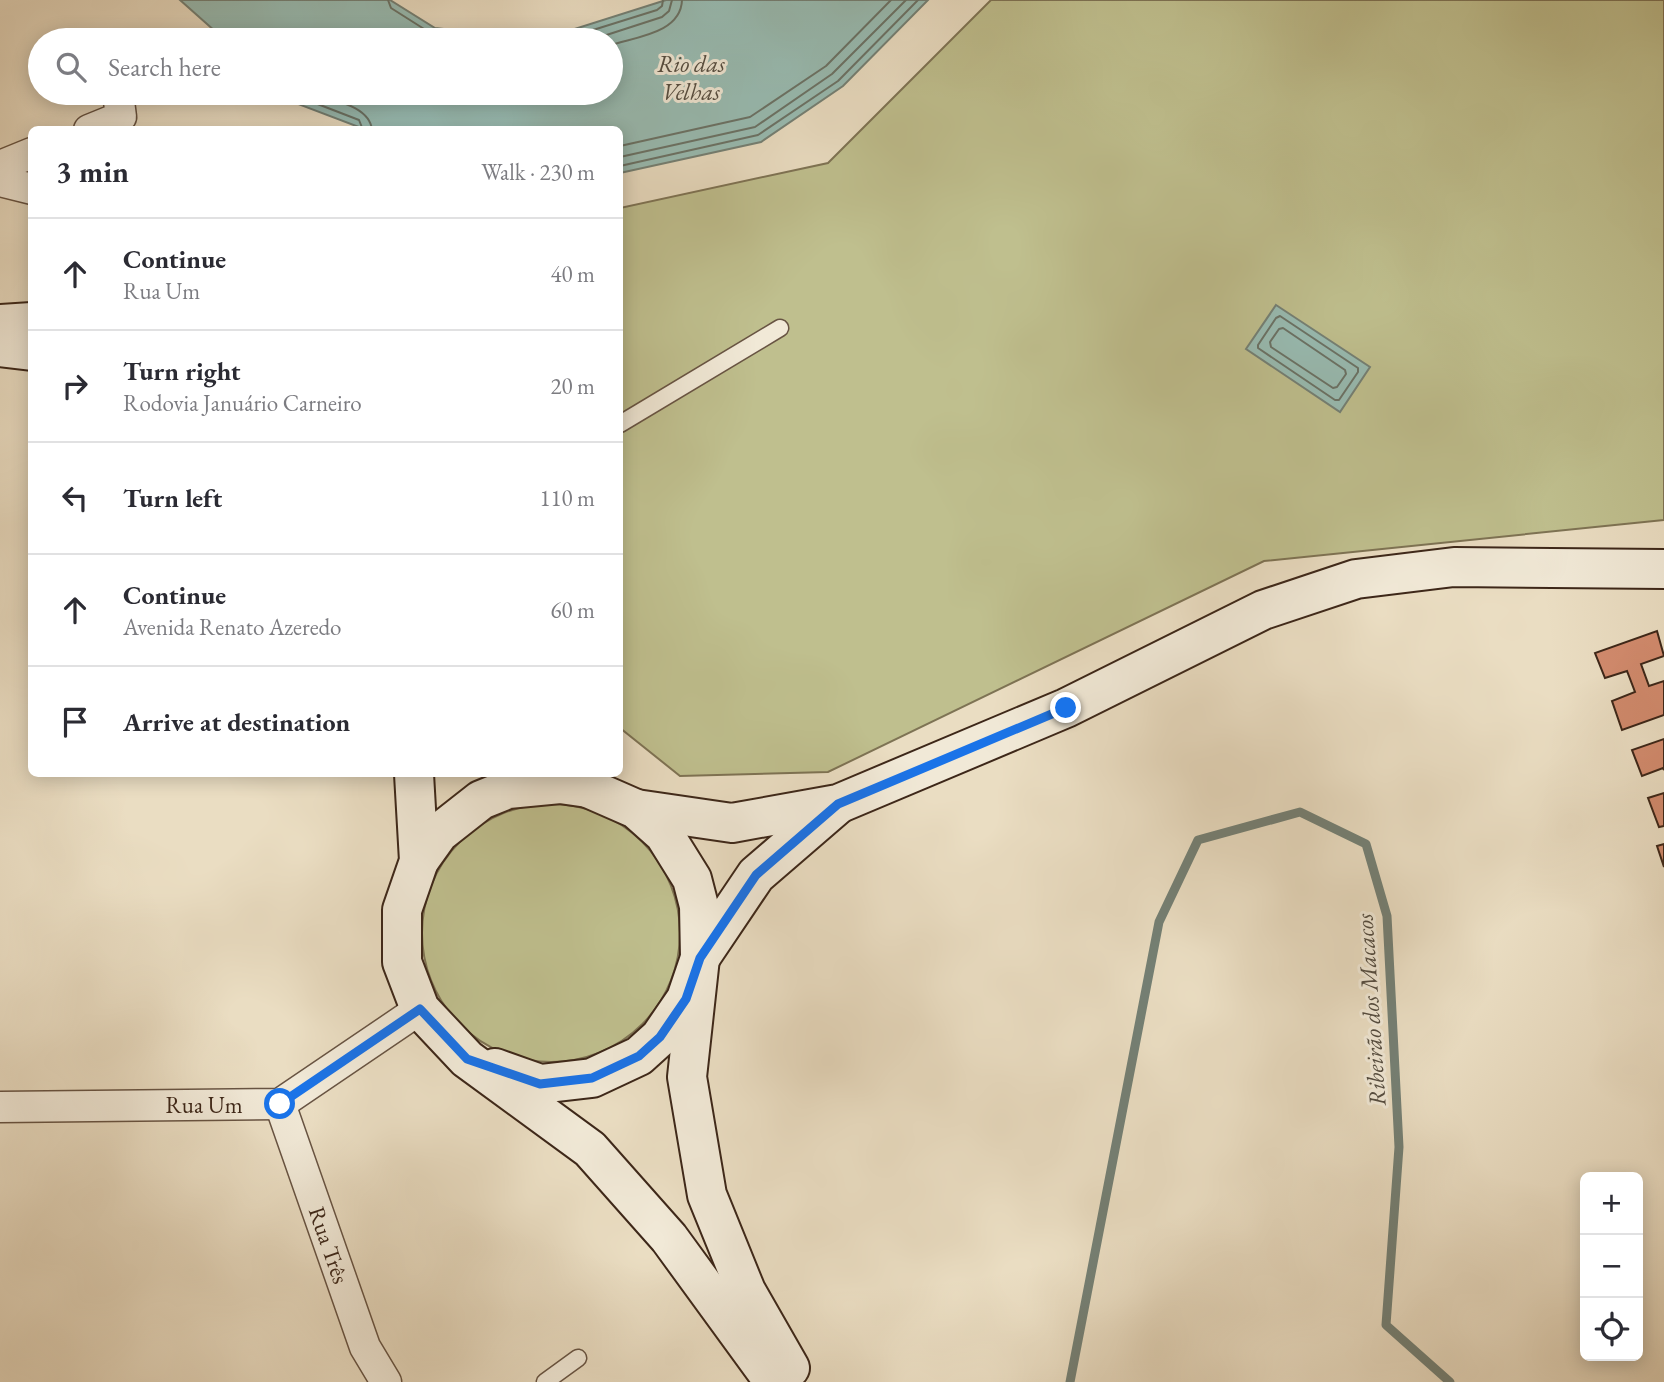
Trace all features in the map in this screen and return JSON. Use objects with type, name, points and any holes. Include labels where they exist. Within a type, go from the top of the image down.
[{"type":"main road","points":[[0,324],[28,321]]},
{"type":"main road","points":[[0,348],[28,351]]},
{"type":"main road","points":[[636,809],[732,823],[838,804],[1066,708],[1263,610],[1356,579],[1454,567],[1664,569]]},
{"type":"main road","points":[[414,777],[419,861]]},
{"type":"main road","points":[[774,1382],[669,1238],[590,1149],[467,1059],[420,1009],[402,962],[401,910],[419,861],[439,833],[481,800],[508,789],[580,781],[636,809],[664,834],[692,878],[699,906],[700,958],[687,1077],[707,1195],[746,1291],[798,1382]]},
{"type":"main road","points":[[467,1059],[540,1084],[592,1078],[639,1056],[660,1037],[686,999],[700,958],[756,875],[838,804]]},
{"type":"street","points":[[99,126],[121,117],[120,105]]},
{"type":"street","points":[[0,166],[28,155]]},
{"type":"street","points":[[0,181],[28,187]]},
{"type":"street","points":[[280,1104],[420,1009]]},
{"type":"street","name":"Rua Um","points":[[0,1107],[280,1104]]},
{"type":"street","name":"Rua Três","points":[[280,1104],[365,1347],[386,1382]]},
{"type":"lane","points":[[623,422],[780,328]]},
{"type":"lane","points":[[545,1382],[578,1358]]},
{"type":"green space","points":[[991,0],[1664,0],[1664,520],[1264,561],[828,772],[680,776],[623,730],[623,207],[828,163]]},
{"type":"green space","points":[[551,804],[600,814],[622,826],[642,842],[658,862],[670,884],[680,933],[670,982],[658,1004],[642,1024],[622,1040],[600,1052],[551,1062],[502,1052],[480,1040],[460,1024],[444,1004],[432,982],[422,933],[432,884],[444,862],[460,842],[480,826],[502,814]]},
{"type":"water","points":[[180,0],[390,0],[435,28],[212,28]]},
{"type":"water","name":"Rio das Velhas","points":[[666,0],[928,0],[843,86],[761,142],[623,172],[623,126],[356,126],[301,105],[623,105],[623,28],[578,28]]},
{"type":"water","points":[[1276,305],[1370,367],[1340,412],[1246,349]]},
{"type":"building","points":[[1657,631],[1664,656],[1641,664],[1649,686],[1664,681],[1664,715],[1622,730],[1612,701],[1635,692],[1627,671],[1605,678],[1595,653]]},
{"type":"building","points":[[1664,739],[1664,770],[1663,768],[1642,776],[1632,750]]},
{"type":"building","points":[[1664,793],[1664,826],[1659,827],[1648,798]]},
{"type":"building","points":[[1664,844],[1664,867],[1657,846]]},
{"type":"waterway","name":"Ribeirão dos Macacos","points":[[1070,1382],[1159,922],[1198,840],[1300,812],[1366,844],[1387,916],[1399,1147],[1386,1325],[1450,1382]]},
{"type":"route","points":[[280,1104],[420,1009],[467,1059],[540,1084],[592,1078],[639,1056],[660,1037],[686,999],[700,958],[756,875],[838,804],[1066,708]]}]
